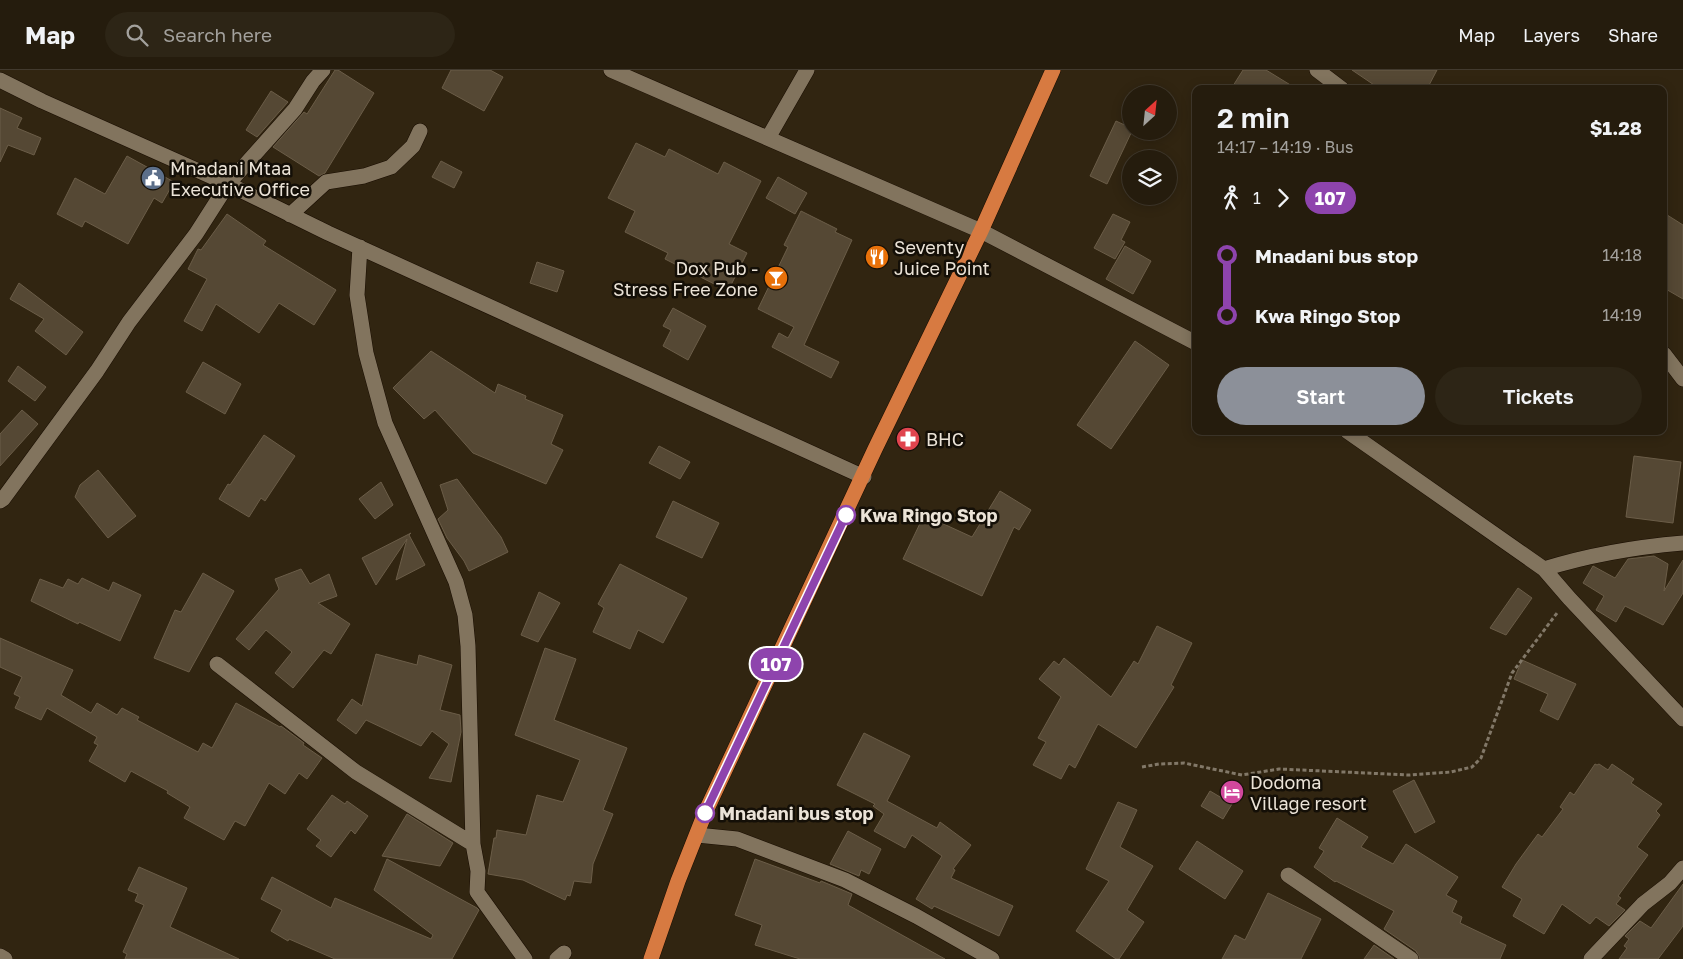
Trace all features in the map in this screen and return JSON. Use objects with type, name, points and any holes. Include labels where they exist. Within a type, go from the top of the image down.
[{"type":"highway","points":[[651,959],[705,813],[880,440],[981,231],[1053,70]]},
{"type":"street","points":[[0,501],[3,500],[97,371],[129,322],[196,234],[228,184],[295,109],[313,81],[323,70]]},
{"type":"street","points":[[611,70],[981,231],[1192,341]]},
{"type":"street","points":[[768,138],[807,70]]},
{"type":"street","points":[[1316,70],[1337,85]]},
{"type":"street","points":[[0,80],[42,101],[228,184],[290,215],[864,477]]},
{"type":"street","points":[[290,215],[326,182],[364,176],[391,167],[413,146],[420,131]]},
{"type":"street","points":[[360,247],[357,294],[366,352],[385,423],[456,582],[465,615],[470,679],[473,844],[478,871],[477,892],[526,959]]},
{"type":"street","points":[[1667,358],[1683,379]]},
{"type":"street","points":[[1353,435],[1544,569],[1683,719]]},
{"type":"street","points":[[1544,569],[1568,561],[1683,543]]},
{"type":"street","points":[[217,664],[356,772],[473,844]]},
{"type":"street","points":[[697,835],[737,839],[845,880],[916,916],[992,959]]},
{"type":"street","points":[[1591,959],[1643,904],[1670,883],[1683,868]]},
{"type":"street","points":[[1288,875],[1411,959]]},
{"type":"street","points":[[0,956],[5,959]]},
{"type":"path","points":[[1142,767],[1184,763],[1242,775],[1279,769],[1409,774],[1451,772],[1472,767],[1481,758],[1512,673],[1569,598]]},
{"type":"building","points":[[335,70],[338,70],[374,93],[325,173],[319,176],[273,147],[304,112],[307,114]]},
{"type":"building","points":[[451,70],[490,70],[503,77],[484,111],[442,88]]},
{"type":"building","points":[[1243,70],[1266,70],[1290,85],[1234,85]]},
{"type":"building","points":[[1352,70],[1437,70],[1429,85],[1374,85]]},
{"type":"building","points":[[271,91],[288,102],[257,137],[246,130]]},
{"type":"building","points":[[0,108],[22,118],[17,128],[41,138],[34,155],[8,145],[0,162]]},
{"type":"building","points":[[1116,121],[1122,124],[1122,140],[1128,140],[1107,184],[1090,176]]},
{"type":"building","points":[[636,143],[665,157],[669,149],[718,174],[724,162],[761,181],[729,244],[747,253],[728,291],[665,259],[668,253],[625,232],[635,211],[608,198]]},
{"type":"building","points":[[127,156],[174,182],[162,203],[154,198],[128,244],[85,221],[82,227],[57,214],[75,178],[105,194]]},
{"type":"building","points":[[441,161],[462,172],[454,188],[432,177]]},
{"type":"building","points":[[778,177],[807,193],[795,214],[766,198]]},
{"type":"building","points":[[801,211],[837,229],[835,232],[852,240],[804,345],[839,362],[831,378],[772,347],[779,333],[788,338],[794,327],[758,309],[788,247],[784,245]]},
{"type":"building","points":[[227,214],[266,241],[263,245],[336,290],[314,325],[279,303],[259,333],[216,304],[202,331],[184,321],[207,279],[188,269],[198,249],[201,250]]},
{"type":"building","points":[[1113,214],[1130,222],[1121,240],[1125,242],[1115,259],[1094,248]]},
{"type":"building","points":[[1667,215],[1683,225],[1683,299],[1667,290]]},
{"type":"building","points":[[1125,246],[1151,261],[1133,294],[1106,279]]},
{"type":"building","points":[[537,262],[564,271],[557,292],[530,283]]},
{"type":"building","points":[[19,283],[83,332],[66,355],[35,331],[44,319],[10,299]]},
{"type":"building","points":[[673,308],[706,326],[688,360],[663,346],[671,330],[663,326]]},
{"type":"building","points":[[1135,341],[1169,365],[1111,449],[1077,425]]},
{"type":"building","points":[[431,351],[495,393],[498,384],[526,396],[525,399],[563,415],[551,444],[563,450],[546,484],[473,453],[435,410],[424,419],[393,388]]},
{"type":"building","points":[[203,362],[241,384],[225,414],[186,392]]},
{"type":"building","points":[[18,366],[46,387],[35,401],[8,381]]},
{"type":"building","points":[[22,410],[38,424],[0,466],[0,434]]},
{"type":"building","points":[[264,435],[295,456],[265,501],[261,498],[249,517],[219,499]]},
{"type":"building","points":[[659,446],[690,462],[680,479],[649,463]]},
{"type":"building","points":[[1634,456],[1681,462],[1673,523],[1626,517]]},
{"type":"building","points":[[98,470],[136,516],[108,538],[75,497],[80,485]]},
{"type":"building","points":[[457,479],[501,537],[508,552],[469,571],[447,538],[438,519],[448,510],[440,485]]},
{"type":"building","points":[[381,482],[393,505],[375,519],[359,499]]},
{"type":"building","points":[[1000,491],[1031,510],[1019,530],[1014,527],[982,596],[903,559],[924,515],[972,537]]},
{"type":"building","points":[[673,501],[719,523],[702,558],[656,537]]},
{"type":"building","points":[[411,533],[409,535],[425,565],[396,580],[407,539],[376,585],[362,558]]},
{"type":"building","points":[[1654,556],[1668,564],[1664,591],[1683,560],[1683,593],[1663,625],[1625,606],[1616,622],[1596,610],[1604,596],[1583,583],[1593,566],[1615,578],[1628,559]]},
{"type":"building","points":[[620,564],[687,598],[663,643],[638,630],[630,649],[593,632],[604,608],[598,604]]},
{"type":"building","points":[[301,569],[310,584],[329,574],[337,596],[318,603],[350,624],[331,654],[324,650],[293,688],[275,673],[292,652],[266,630],[249,650],[236,639],[279,589],[275,579]]},
{"type":"building","points":[[203,573],[234,591],[189,672],[154,658],[175,610],[181,612]]},
{"type":"building","points":[[82,578],[109,591],[113,582],[141,595],[120,641],[79,622],[78,624],[31,601],[40,579],[63,588],[68,579],[78,584]]},
{"type":"building","points":[[1518,588],[1532,598],[1506,635],[1490,628]]},
{"type":"building","points":[[539,592],[560,603],[538,642],[521,635]]},
{"type":"building","points":[[1157,626],[1192,643],[1171,685],[1174,687],[1136,748],[1098,724],[1075,768],[1069,764],[1061,779],[1033,765],[1046,742],[1038,738],[1061,697],[1039,679],[1054,661],[1059,665],[1064,658],[1111,697],[1134,661],[1138,664]]},
{"type":"building","points":[[0,638],[73,670],[61,695],[91,713],[97,703],[117,715],[122,708],[139,717],[137,720],[198,752],[203,743],[212,748],[236,703],[281,726],[322,758],[307,779],[299,773],[285,794],[269,783],[245,826],[235,821],[224,840],[184,818],[190,807],[167,793],[168,791],[131,771],[125,782],[89,761],[98,745],[94,743],[97,737],[47,708],[41,720],[15,708],[20,697],[14,694],[22,677],[0,667]]},
{"type":"building","points":[[545,648],[576,659],[554,720],[627,748],[603,810],[613,814],[593,864],[591,883],[574,881],[570,896],[567,895],[565,900],[523,880],[488,874],[497,830],[526,835],[537,795],[563,802],[580,760],[515,735]]},
{"type":"building","points":[[376,654],[417,665],[419,655],[452,665],[440,710],[460,715],[461,732],[451,782],[429,778],[449,744],[432,731],[421,746],[366,720],[356,734],[337,720],[352,699],[362,706]]},
{"type":"building","points":[[1522,660],[1576,684],[1558,720],[1540,711],[1548,694],[1514,679]]},
{"type":"building","points":[[864,733],[910,756],[887,801],[937,828],[940,822],[971,845],[953,869],[955,870],[951,878],[1013,906],[999,936],[934,906],[932,909],[916,899],[942,856],[912,835],[905,848],[874,831],[884,814],[873,806],[875,804],[837,785]]},
{"type":"building","points":[[1595,764],[1599,764],[1608,770],[1612,764],[1634,779],[1631,783],[1662,804],[1656,811],[1660,815],[1637,847],[1648,855],[1618,896],[1621,898],[1616,904],[1625,910],[1609,926],[1596,917],[1590,924],[1562,904],[1544,934],[1513,916],[1522,899],[1502,887],[1538,834],[1542,837],[1563,809],[1560,807],[1570,792],[1574,795]]},
{"type":"building","points":[[1414,780],[1435,822],[1415,833],[1393,791]]},
{"type":"building","points":[[1210,791],[1232,804],[1223,819],[1201,806]]},
{"type":"building","points":[[332,795],[345,804],[347,801],[368,816],[355,834],[351,830],[331,857],[316,846],[321,840],[307,829]]},
{"type":"building","points":[[1118,802],[1137,810],[1120,847],[1153,866],[1127,910],[1144,922],[1119,959],[1116,959],[1076,931],[1109,881],[1086,869]]},
{"type":"building","points":[[407,814],[453,843],[440,866],[382,856]]},
{"type":"building","points":[[1337,818],[1368,837],[1361,847],[1393,864],[1406,844],[1458,877],[1446,895],[1457,901],[1452,912],[1462,917],[1460,923],[1506,945],[1500,959],[1420,959],[1416,951],[1384,929],[1394,911],[1335,882],[1314,867],[1324,851],[1319,848]]},
{"type":"building","points":[[848,831],[881,849],[869,874],[861,870],[859,876],[830,864]]},
{"type":"building","points":[[1197,841],[1243,871],[1225,899],[1179,869]]},
{"type":"building","points":[[387,859],[479,910],[452,959],[335,959],[289,939],[288,941],[271,931],[282,910],[261,899],[272,877],[331,908],[335,898],[431,939],[433,935],[374,890]]},
{"type":"building","points":[[755,859],[820,883],[821,881],[852,894],[848,905],[945,959],[800,959],[755,945],[762,925],[735,915]]},
{"type":"building","points":[[139,867],[187,888],[170,927],[239,959],[125,959],[127,954],[123,952],[144,905],[135,901],[138,894],[128,890]]},
{"type":"building","points":[[1683,884],[1683,926],[1658,959],[1619,959],[1627,948],[1624,946],[1629,939],[1625,936],[1640,921],[1651,928]]},
{"type":"building","points":[[1268,893],[1321,919],[1301,959],[1222,959],[1235,935],[1245,940]]},
{"type":"building","points":[[1374,945],[1394,959],[1364,959]]},
{"type":"bus line","name":"107","points":[[705,813],[846,515]]},
{"type":"place","name":"Mnadani Mtaa Executive Office","points":[[153,178]]},
{"type":"place","name":"Seventy Juice Point","points":[[877,257]]},
{"type":"place","name":"Dox Pub - Stress Free Zone","points":[[776,278]]},
{"type":"place","name":"BHC","points":[[908,439]]},
{"type":"place","name":"Kwa Ringo Stop","points":[[846,515]]},
{"type":"place","name":"Dodoma Village resort","points":[[1232,792]]},
{"type":"place","name":"Mnadani bus stop","points":[[705,813]]}]
